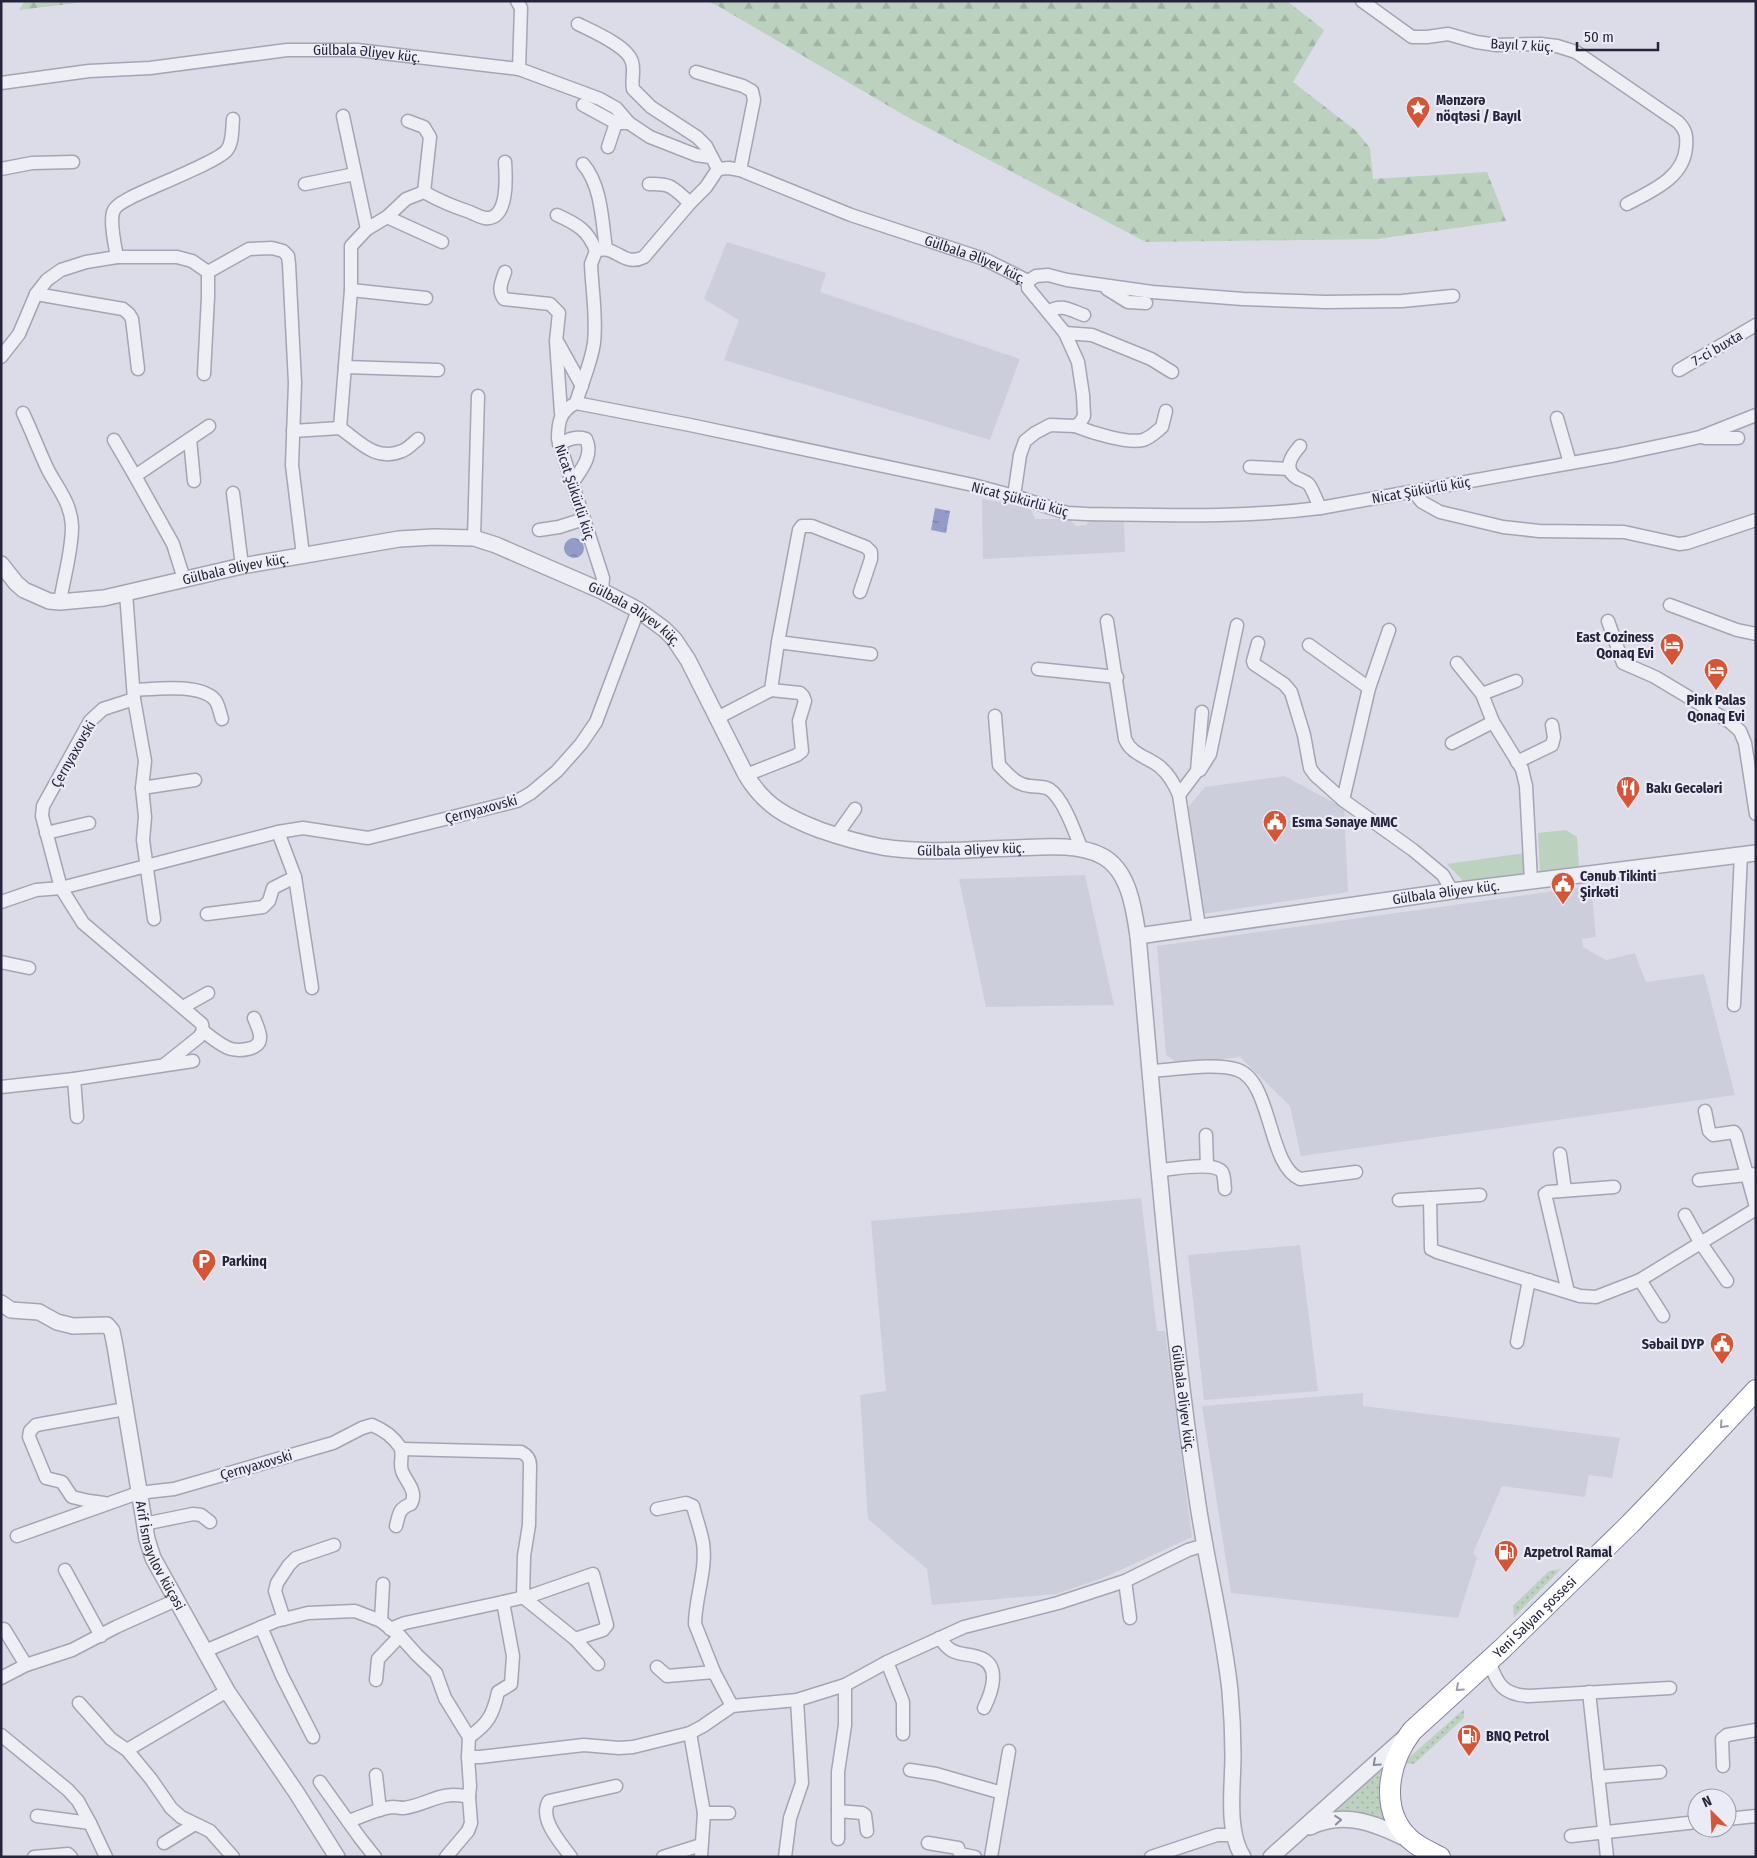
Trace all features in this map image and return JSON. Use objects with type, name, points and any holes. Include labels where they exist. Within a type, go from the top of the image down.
[{"type":"highway","name":"Yeni Salyan şossesi","points":[[1416,1844],[1401,1828],[1391,1804],[1389,1793],[1392,1769],[1397,1754],[1412,1731],[1489,1661],[1661,1492],[1756,1390]]},
{"type":"highway","points":[[1416,1844],[1440,1857]]},
{"type":"street","points":[[517,1],[521,8],[519,69]]},
{"type":"street","name":"Bayıl 7 küç.","points":[[1362,1],[1412,37],[1448,34],[1497,45],[1540,44],[1557,46],[1576,52],[1678,122],[1684,128],[1686,134],[1686,150],[1683,163],[1670,178],[1627,204]]},
{"type":"street","points":[[557,215],[581,228],[601,250],[634,260],[644,257],[706,186],[718,169],[710,157],[706,146],[697,137],[651,107],[633,89],[632,60],[625,52],[606,38],[578,24]]},
{"type":"street","name":"Gülbala Əliyev küç.","points":[[1,83],[89,71],[150,68],[287,50],[357,50],[519,69],[600,99],[616,108],[629,123],[650,137],[696,155],[710,157]]},
{"type":"street","points":[[696,72],[743,86],[752,91],[754,100],[740,170]]},
{"type":"street","points":[[583,105],[616,123],[629,123]]},
{"type":"street","points":[[343,116],[367,229]]},
{"type":"street","points":[[117,257],[112,220],[114,210],[119,204],[212,160],[226,151],[230,144],[233,119]]},
{"type":"street","points":[[408,121],[424,127],[430,137],[424,192]]},
{"type":"street","points":[[608,147],[616,123]]},
{"type":"street","points":[[1,169],[32,163],[73,162]]},
{"type":"street","points":[[424,192],[437,200],[463,210],[486,218],[493,217],[500,210],[504,199],[506,186],[505,162]]},
{"type":"street","points":[[562,413],[569,406],[576,403],[590,361],[594,340],[595,313],[591,264],[601,250],[600,204],[592,178],[584,164]]},
{"type":"street","name":"Gülbala Əliyev küç.","points":[[718,169],[740,170],[851,215],[984,259],[1028,280],[1028,288],[1065,333],[1078,362],[1082,383],[1084,416],[1080,423],[1075,426]]},
{"type":"street","points":[[305,184],[355,174]]},
{"type":"street","points":[[649,184],[664,183],[669,185],[690,203]]},
{"type":"street","points":[[340,428],[351,290],[351,246],[367,229],[388,216],[406,200],[424,192]]},
{"type":"street","points":[[388,216],[442,242]]},
{"type":"street","points":[[208,272],[249,249],[272,248],[283,251],[288,256],[295,383],[292,464],[303,555]]},
{"type":"street","points":[[1,357],[19,334],[36,294],[47,280],[61,270],[86,262],[117,257],[177,257],[192,261],[208,272]]},
{"type":"street","points":[[204,374],[208,272]]},
{"type":"street","name":"Nicat Şükürlü küç","points":[[505,272],[500,289],[504,299],[550,304],[559,313],[556,341],[562,413],[558,424],[558,439],[603,578],[602,591]]},
{"type":"street","points":[[1028,280],[1036,276],[1048,275],[1103,286],[1202,296],[1325,302],[1402,301],[1453,296]]},
{"type":"street","points":[[1103,286],[1128,302],[1146,303]]},
{"type":"street","points":[[351,290],[426,298]]},
{"type":"street","points":[[36,294],[124,309],[132,319],[138,369]]},
{"type":"street","points":[[1048,312],[1055,307],[1062,307],[1084,315]]},
{"type":"street","name":"7-ci buxta","points":[[1679,370],[1756,325]]},
{"type":"street","points":[[1065,333],[1092,334],[1151,359],[1172,372]]},
{"type":"street","points":[[556,341],[582,386]]},
{"type":"street","points":[[344,367],[438,370]]},
{"type":"street","points":[[474,538],[478,396]]},
{"type":"street","name":"Nicat Şükürlü küç","points":[[576,403],[729,433],[973,485],[1067,513],[1212,516],[1320,508],[1616,455],[1700,437],[1756,415]]},
{"type":"street","points":[[1014,496],[1020,454],[1025,441],[1035,433],[1050,425],[1075,426],[1118,439],[1142,440],[1162,427],[1166,410]]},
{"type":"street","points":[[23,413],[54,480],[64,494],[72,524],[70,553],[60,602]]},
{"type":"street","points":[[1557,418],[1570,463]]},
{"type":"street","points":[[135,476],[209,426]]},
{"type":"street","points":[[293,431],[340,428],[370,450],[383,455],[403,451],[418,439]]},
{"type":"street","points":[[560,444],[580,437],[586,439],[588,444],[588,456],[584,466],[573,482]]},
{"type":"street","points":[[1700,437],[1738,438]]},
{"type":"street","points":[[190,439],[194,480]]},
{"type":"street","points":[[114,440],[173,544],[184,579]]},
{"type":"street","points":[[1300,446],[1293,453],[1289,469],[1292,474],[1298,479],[1305,481],[1310,487],[1320,508]]},
{"type":"street","points":[[1250,467],[1289,469]]},
{"type":"street","points":[[1414,492],[1422,502],[1440,512],[1503,527],[1539,531],[1624,532],[1679,544],[1756,520]]},
{"type":"street","points":[[232,493],[242,566]]},
{"type":"street","points":[[539,530],[559,527],[584,519]]},
{"type":"street","points":[[772,690],[778,642],[799,530],[802,526],[812,526],[866,547],[871,552],[871,559],[860,592]]},
{"type":"street","name":"Gülbala Əliyev küç.","points":[[1,564],[24,590],[49,601],[60,602],[104,598],[242,566],[399,540],[434,537],[474,538],[496,545],[602,591],[638,610],[664,629],[674,639],[688,660],[754,789],[774,809],[794,820],[836,836],[876,846],[900,848],[1046,847],[1082,850],[1103,856],[1119,872],[1132,900],[1138,936],[1150,1071],[1186,1412],[1197,1499],[1230,1693],[1233,1739],[1234,1835],[1236,1844],[1243,1857]]},
{"type":"street","points":[[126,593],[134,695],[145,761],[142,788],[145,817],[142,840],[154,919]]},
{"type":"street","points":[[1670,605],[1737,630],[1756,634]]},
{"type":"street","name":"Çernyaxovski","points":[[1,902],[36,890],[61,888],[278,832],[303,828],[368,838],[517,801],[532,793],[557,771],[581,744],[596,722],[638,610]]},
{"type":"street","points":[[1107,621],[1125,739],[1128,747],[1158,765],[1171,778],[1180,795],[1199,927]]},
{"type":"street","points":[[1608,621],[1623,663],[1655,677],[1730,722],[1740,731],[1744,743],[1756,814]]},
{"type":"street","points":[[1180,795],[1210,754],[1237,625]]},
{"type":"street","points":[[1343,800],[1370,688],[1389,630]]},
{"type":"street","points":[[778,642],[870,654]]},
{"type":"street","points":[[1258,643],[1253,658],[1254,664],[1284,684],[1291,692],[1304,735],[1310,768],[1315,775],[1343,800],[1413,850],[1442,875],[1452,891]]},
{"type":"street","points":[[1309,645],[1370,688]]},
{"type":"street","points":[[1457,663],[1482,694],[1494,722],[1522,769],[1526,786],[1531,881]]},
{"type":"street","points":[[1038,669],[1117,677]]},
{"type":"street","points":[[1482,694],[1516,681]]},
{"type":"street","name":"Çernyaxovski","points":[[203,1032],[202,1024],[83,923],[61,888],[42,816],[43,806],[90,721],[103,709],[134,695],[185,689],[202,692],[216,700],[222,719]]},
{"type":"street","points":[[717,718],[772,690],[800,693],[804,696],[805,701],[799,721],[802,751],[797,755],[746,775]]},
{"type":"street","points":[[1197,771],[1202,712]]},
{"type":"street","points":[[995,716],[999,765],[1016,782],[1048,789],[1059,801],[1082,850]]},
{"type":"street","points":[[1452,743],[1494,722]]},
{"type":"street","points":[[1517,762],[1552,745],[1554,737],[1552,724]]},
{"type":"street","points":[[142,788],[195,780]]},
{"type":"street","points":[[836,836],[855,809]]},
{"type":"street","points":[[46,832],[89,823]]},
{"type":"street","points":[[278,832],[296,878],[312,988]]},
{"type":"street","points":[[1734,1005],[1748,854]]},
{"type":"street","name":"Gülbala Əliyev küç.","points":[[1138,936],[1452,891],[1748,854]]},
{"type":"street","points":[[207,914],[263,907],[269,901],[274,888],[296,878]]},
{"type":"street","points":[[1,962],[29,968]]},
{"type":"street","points":[[183,1008],[208,993]]},
{"type":"street","points":[[164,1065],[200,1037],[203,1032],[229,1049],[254,1048],[259,1043],[261,1037],[254,1018]]},
{"type":"street","points":[[1,1087],[74,1079],[193,1061]]},
{"type":"street","points":[[1150,1071],[1219,1066],[1236,1069],[1245,1073],[1252,1080],[1264,1106],[1281,1156],[1295,1176],[1300,1179],[1356,1172]]},
{"type":"street","points":[[74,1079],[77,1117]]},
{"type":"street","points":[[1430,1198],[1432,1249],[1437,1252],[1580,1296],[1596,1297],[1640,1280],[1756,1208],[1751,1174],[1736,1134],[1734,1132],[1713,1135],[1709,1131],[1705,1111]]},
{"type":"street","points":[[1206,1135],[1207,1166]]},
{"type":"street","points":[[1560,1154],[1565,1190]]},
{"type":"street","points":[[1160,1170],[1207,1166],[1220,1169],[1225,1189]]},
{"type":"street","points":[[1698,1180],[1751,1174]]},
{"type":"street","points":[[1568,1292],[1545,1194],[1565,1190],[1614,1187]]},
{"type":"street","points":[[1399,1200],[1480,1196]]},
{"type":"street","points":[[1685,1215],[1700,1242],[1728,1281]]},
{"type":"street","points":[[1518,1342],[1529,1280]]},
{"type":"street","points":[[1640,1280],[1663,1316]]},
{"type":"street","name":"Arif İsmayılov küçəsi","points":[[3,1309],[38,1312],[57,1322],[73,1326],[107,1325],[110,1328],[115,1346],[138,1494],[153,1558],[227,1691],[296,1792],[337,1857]]},
{"type":"street","points":[[109,1503],[89,1502],[72,1497],[62,1482],[46,1478],[29,1437],[30,1431],[36,1425],[125,1409]]},
{"type":"street","name":"Çernyaxovski","points":[[17,1536],[138,1494],[174,1489],[333,1443],[372,1425],[388,1432],[402,1449]]},
{"type":"street","points":[[396,1526],[399,1511],[404,1506],[411,1504],[414,1498],[413,1492],[402,1471],[402,1449],[521,1452],[526,1454],[530,1460],[529,1525],[524,1556],[523,1597]]},
{"type":"street","points":[[657,1509],[686,1503],[693,1506],[703,1544],[695,1624],[714,1672],[732,1706]]},
{"type":"street","points":[[144,1524],[193,1514],[201,1515],[210,1522]]},
{"type":"street","points":[[468,1757],[584,1745],[619,1748],[690,1732],[703,1726],[732,1706],[797,1700],[845,1685],[887,1662],[964,1627],[1058,1603],[1125,1581],[1188,1550],[1205,1544]]},
{"type":"street","points":[[284,1619],[275,1591],[277,1584],[289,1565],[296,1558],[334,1545]]},
{"type":"street","points":[[64,1570],[101,1636]]},
{"type":"street","points":[[390,1628],[523,1597],[593,1574],[607,1625],[604,1630],[576,1639]]},
{"type":"street","points":[[1125,1581],[1130,1618]]},
{"type":"street","points":[[376,1680],[378,1659],[390,1628],[383,1584]]},
{"type":"street","points":[[523,1597],[576,1639],[598,1664]]},
{"type":"street","points":[[1,1678],[26,1666],[72,1650],[116,1627],[176,1600]]},
{"type":"street","points":[[468,1737],[486,1723],[494,1711],[498,1692],[511,1684],[513,1656],[504,1602]]},
{"type":"street","points":[[205,1651],[261,1627],[308,1612],[355,1611],[390,1628],[436,1673],[444,1698],[468,1737],[471,1823],[468,1831],[446,1857]]},
{"type":"street","points":[[261,1627],[282,1676],[313,1737]]},
{"type":"street","points":[[4,1629],[26,1666]]},
{"type":"street","points":[[940,1638],[952,1651],[978,1656],[989,1664],[993,1673],[994,1683],[984,1708]]},
{"type":"street","points":[[1489,1661],[1494,1676],[1505,1690],[1517,1696],[1670,1688]]},
{"type":"street","points":[[887,1662],[903,1702],[903,1734]]},
{"type":"street","points":[[657,1667],[667,1676],[714,1672]]},
{"type":"street","points":[[838,1839],[838,1772],[845,1725],[845,1685]]},
{"type":"street","points":[[127,1750],[227,1691]]},
{"type":"street","points":[[1588,1692],[1607,1857]]},
{"type":"street","points":[[786,1857],[790,1818],[802,1783],[797,1700]]},
{"type":"street","points":[[79,1703],[111,1739],[127,1750],[151,1779],[171,1808],[181,1817],[210,1831],[230,1856]]},
{"type":"street","points":[[1723,1766],[1722,1739],[1727,1736],[1756,1730]]},
{"type":"street","points":[[1271,1857],[1412,1731]]},
{"type":"street","points":[[663,1857],[701,1851],[704,1813],[690,1732]]},
{"type":"street","points":[[1,1735],[68,1790],[78,1802],[90,1823],[106,1857]]},
{"type":"street","points":[[991,1857],[1009,1751]]},
{"type":"street","points":[[910,1770],[936,1774],[1002,1793]]},
{"type":"street","points":[[1598,1777],[1660,1772]]},
{"type":"street","points":[[376,1775],[380,1810]]},
{"type":"street","points":[[320,1782],[375,1857]]},
{"type":"street","points":[[570,1857],[556,1838],[546,1816],[546,1807],[549,1801],[616,1786]]},
{"type":"street","points":[[348,1821],[380,1810],[392,1807],[405,1808],[444,1796],[457,1794],[469,1798]]},
{"type":"street","points":[[838,1811],[862,1813],[865,1815],[867,1831]]},
{"type":"street","points":[[704,1813],[730,1813]]},
{"type":"street","points":[[37,1816],[90,1823]]},
{"type":"street","points":[[1737,1818],[1756,1816]]},
{"type":"street","points":[[1294,1837],[1312,1826],[1326,1821],[1348,1819],[1364,1821],[1386,1828],[1416,1844]]},
{"type":"street","points":[[1571,1836],[1687,1823]]},
{"type":"street","points":[[164,1843],[194,1824]]},
{"type":"street","points":[[1151,1857],[1217,1835],[1234,1835]]},
{"type":"street","points":[[928,1843],[958,1848],[960,1854],[975,1857]]},
{"type":"street","points":[[34,1857],[68,1854],[70,1857]]},
{"type":"shaded area","points":[[727,242],[826,273],[820,292],[1020,359],[990,440],[724,360],[739,320],[704,299]]},
{"type":"shaded area","points":[[982,499],[1030,507],[1035,519],[1070,519],[1076,526],[1086,525],[1090,520],[1124,520],[1125,552],[983,559]]},
{"type":"shaded area","points":[[1284,776],[1344,808],[1348,892],[1202,914],[1185,811],[1205,787]]},
{"type":"shaded area","points":[[1085,875],[1114,1005],[986,1007],[959,879]]},
{"type":"shaded area","points":[[1591,886],[1596,937],[1582,939],[1583,947],[1606,960],[1635,953],[1646,982],[1704,974],[1735,1095],[1301,1156],[1290,1106],[1240,1057],[1179,1064],[1166,1055],[1157,946]]},
{"type":"shaded area","points":[[1141,1198],[1157,1331],[1165,1331],[1192,1537],[1105,1577],[1056,1594],[932,1605],[927,1569],[868,1519],[860,1395],[886,1391],[871,1221]]},
{"type":"shaded area","points":[[1300,1245],[1318,1391],[1204,1400],[1188,1255]]},
{"type":"shaded area","points":[[1363,1393],[1363,1406],[1620,1438],[1612,1478],[1589,1475],[1585,1497],[1502,1486],[1473,1553],[1477,1558],[1458,1618],[1231,1593],[1202,1406]]},
{"type":"green space","points":[[25,1],[93,1],[19,10]]},
{"type":"green space","points":[[707,1],[1287,1],[1324,30],[1293,82],[1355,130],[1370,148],[1373,179],[1487,172],[1506,221],[1377,239],[1146,242],[909,118]]},
{"type":"green space","points":[[1566,830],[1577,837],[1579,867],[1540,872],[1538,833]]},
{"type":"green space","points":[[1525,853],[1527,874],[1465,883],[1447,864]]},
{"type":"green space","points":[[1561,1569],[1514,1617],[1513,1606],[1549,1571]]},
{"type":"green space","points":[[1464,1709],[1464,1718],[1414,1764],[1403,1763]]},
{"type":"green space","points":[[1382,1765],[1381,1796],[1389,1823],[1359,1814],[1345,1812],[1328,1813]]},
{"type":"water","points":[[935,508],[950,511],[946,533],[931,530]]},
{"type":"water","points":[[574,538],[581,541],[584,548],[581,555],[574,558],[567,555],[564,548],[567,541]]},
{"type":"place","name":"Mənzərə nöqtəsi / Bayıl","points":[[1418,129]]},
{"type":"place","name":"East Coziness Qonaq Evi","points":[[1672,666]]},
{"type":"place","name":"Pink Palas Qonaq Evi","points":[[1716,691]]},
{"type":"place","name":"Bakı Gecələri","points":[[1628,809]]},
{"type":"place","name":"Esma Sənaye MMC","points":[[1275,843]]},
{"type":"place","name":"Cənub Tikinti Şirkəti","points":[[1563,905]]},
{"type":"place","name":"Parkinq","points":[[204,1282]]},
{"type":"place","name":"Səbail DYP","points":[[1722,1365]]},
{"type":"place","name":"Azpetrol Ramal","points":[[1506,1573]]},
{"type":"place","name":"BNQ Petrol","points":[[1469,1757]]}]
